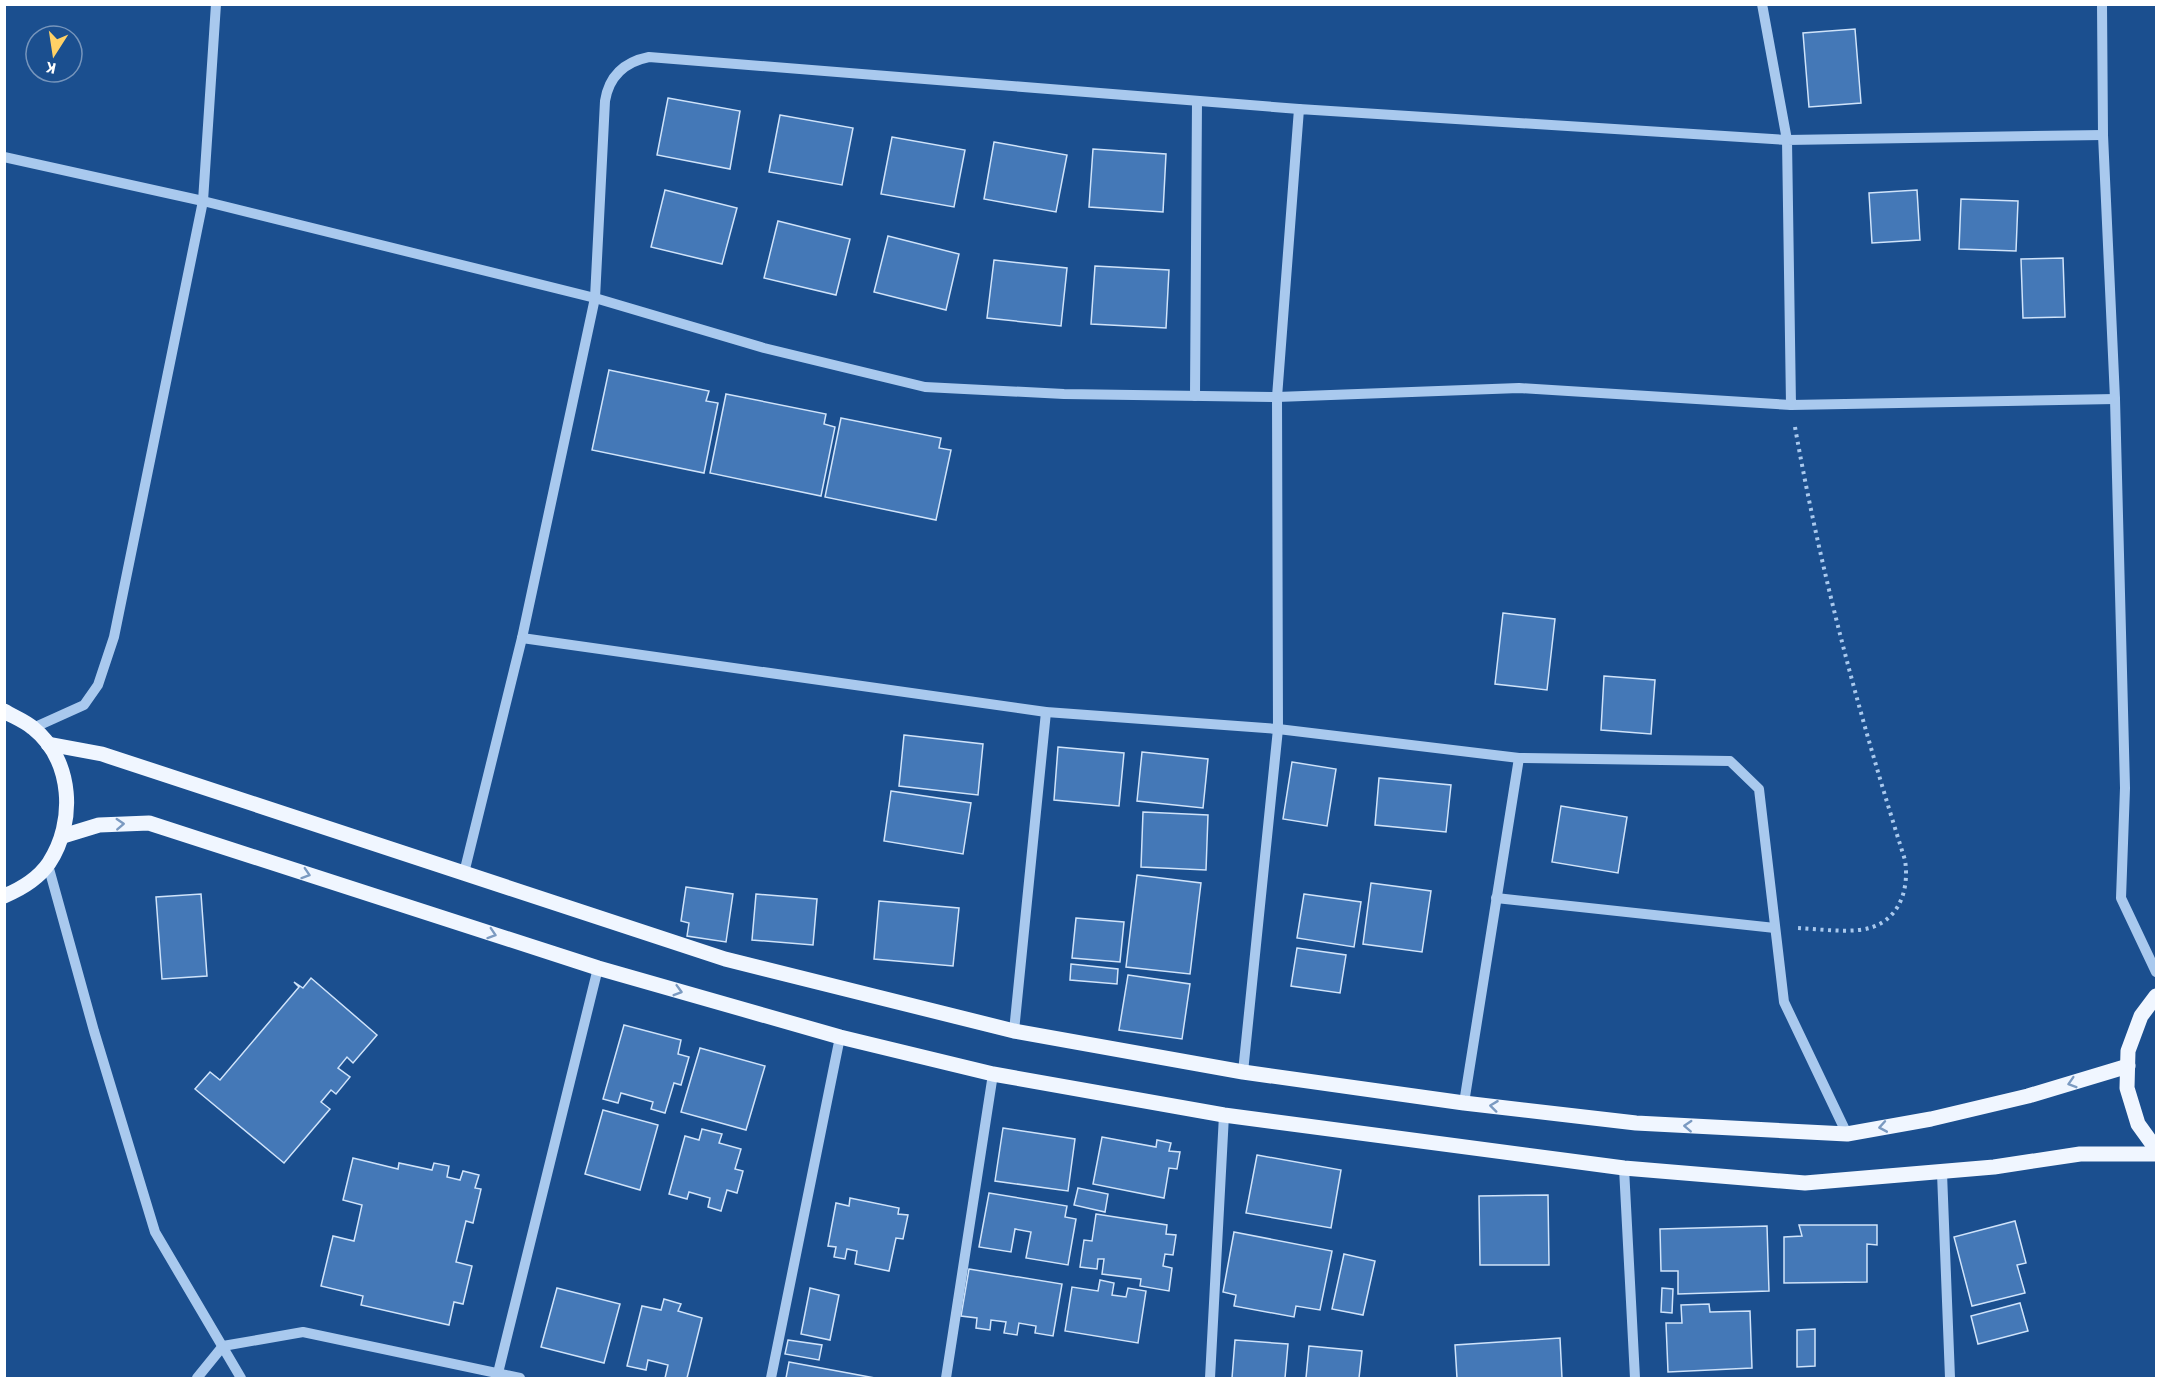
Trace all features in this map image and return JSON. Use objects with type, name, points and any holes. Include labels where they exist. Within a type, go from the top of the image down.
[{"type":"main road","points":[[4,711],[33,728],[48,744],[63,773],[68,804],[63,836],[48,865],[24,887],[4,896]]},
{"type":"main road","points":[[48,744],[102,754],[725,959],[1014,1031],[1243,1072],[1464,1103],[1636,1123],[1847,1134],[1930,1119],[2028,1096],[2128,1066]]},
{"type":"main road","points":[[63,836],[99,825],[149,823],[597,969],[840,1037],[993,1074],[1224,1115],[1624,1168],[1805,1184],[1942,1173],[2080,1154],[2157,1151]]},
{"type":"main road","points":[[2157,996],[2141,1016],[2128,1051],[2127,1088],[2138,1124],[2157,1151]]},
{"type":"street","points":[[33,728],[84,705],[98,685],[114,637],[203,201],[216,4]]},
{"type":"street","points":[[1761,4],[1787,140],[1791,405]]},
{"type":"street","points":[[2102,4],[2103,135],[2115,399],[2125,788],[2121,898],[2157,972]]},
{"type":"street","points":[[465,873],[522,638],[595,298],[606,90],[618,71],[638,59],[649,57],[1197,102],[1787,140],[2103,135]]},
{"type":"street","points":[[1196,396],[1197,102]]},
{"type":"street","points":[[1243,1072],[1278,729],[1277,397],[1299,109]]},
{"type":"street","points":[[4,157],[203,201],[595,298],[764,348],[925,387],[1064,394],[1277,397],[1519,388],[1791,405],[2115,399]]},
{"type":"street","points":[[522,638],[1046,712],[1278,729],[1519,758],[1730,761],[1759,789],[1784,1002],[1847,1134]]},
{"type":"street","points":[[1014,1031],[1046,712]]},
{"type":"street","points":[[1464,1103],[1519,758]]},
{"type":"street","points":[[48,865],[94,1031],[155,1232],[241,1378]]},
{"type":"street","points":[[1496,898],[1775,928]]},
{"type":"street","points":[[498,1373],[597,969]]},
{"type":"street","points":[[771,1378],[840,1037]]},
{"type":"street","points":[[945,1378],[993,1074]]},
{"type":"street","points":[[1210,1378],[1224,1115]]},
{"type":"street","points":[[1624,1168],[1635,1378]]},
{"type":"street","points":[[1942,1173],[1950,1378]]},
{"type":"street","points":[[197,1378],[223,1346],[303,1332],[520,1378]]},
{"type":"path","points":[[1775,928],[1853,930],[1872,927],[1884,921],[1900,903],[1905,893],[1907,877],[1905,860],[1872,757],[1809,508],[1791,405]]},
{"type":"building","points":[[1855,29],[1861,103],[1809,107],[1803,33]]},
{"type":"building","points":[[668,98],[740,111],[730,169],[657,155]]},
{"type":"building","points":[[780,115],[853,128],[842,185],[769,172]]},
{"type":"building","points":[[892,137],[965,150],[954,207],[881,194]]},
{"type":"building","points":[[994,142],[1067,155],[1056,212],[984,199]]},
{"type":"building","points":[[1093,149],[1166,154],[1163,212],[1089,207]]},
{"type":"building","points":[[665,190],[737,208],[722,264],[651,247]]},
{"type":"building","points":[[1917,190],[1920,240],[1872,243],[1869,193]]},
{"type":"building","points":[[1961,199],[2018,201],[2016,251],[1959,249]]},
{"type":"building","points":[[778,221],[850,239],[836,295],[764,278]]},
{"type":"building","points":[[888,236],[959,254],[946,310],[874,292]]},
{"type":"building","points":[[2063,258],[2065,317],[2023,318],[2021,259]]},
{"type":"building","points":[[994,260],[1067,268],[1061,326],[987,318]]},
{"type":"building","points":[[1095,266],[1169,270],[1166,328],[1091,324]]},
{"type":"building","points":[[609,370],[709,391],[706,401],[718,403],[704,473],[592,450]]},
{"type":"building","points":[[726,394],[826,414],[824,424],[835,427],[821,496],[710,473]]},
{"type":"building","points":[[841,418],[941,438],[939,448],[951,450],[936,520],[825,497]]},
{"type":"building","points":[[1503,613],[1555,619],[1547,690],[1495,684]]},
{"type":"building","points":[[1604,676],[1655,680],[1651,734],[1601,730]]},
{"type":"building","points":[[904,735],[983,744],[978,795],[899,786]]},
{"type":"building","points":[[1058,747],[1124,753],[1119,806],[1054,800]]},
{"type":"building","points":[[1142,752],[1208,759],[1203,808],[1137,801]]},
{"type":"building","points":[[1292,762],[1336,769],[1327,826],[1283,819]]},
{"type":"building","points":[[1379,778],[1451,785],[1446,832],[1375,825]]},
{"type":"building","points":[[891,791],[971,803],[963,854],[884,841]]},
{"type":"building","points":[[1561,806],[1627,817],[1618,873],[1552,862]]},
{"type":"building","points":[[1143,812],[1208,815],[1206,870],[1141,867]]},
{"type":"building","points":[[1137,875],[1201,883],[1190,974],[1126,967]]},
{"type":"building","points":[[1371,883],[1431,891],[1422,952],[1363,944]]},
{"type":"building","points":[[686,887],[733,894],[726,942],[687,936],[689,923],[681,921]]},
{"type":"building","points":[[201,894],[207,976],[162,979],[156,897]]},
{"type":"building","points":[[756,894],[817,899],[813,945],[752,940]]},
{"type":"building","points":[[1304,894],[1361,902],[1354,947],[1297,938]]},
{"type":"building","points":[[879,901],[959,908],[953,966],[874,959]]},
{"type":"building","points":[[1076,918],[1124,922],[1120,962],[1072,958]]},
{"type":"building","points":[[1297,948],[1346,955],[1340,993],[1291,986]]},
{"type":"building","points":[[1071,964],[1118,969],[1117,984],[1070,980]]},
{"type":"building","points":[[1128,975],[1190,984],[1182,1039],[1119,1030]]},
{"type":"building","points":[[311,978],[377,1035],[353,1063],[347,1057],[338,1068],[350,1077],[336,1094],[331,1090],[321,1102],[330,1109],[284,1163],[195,1089],[210,1072],[220,1080],[299,987],[294,982],[303,988]]},
{"type":"building","points":[[624,1025],[681,1040],[678,1054],[689,1057],[681,1085],[674,1083],[665,1113],[651,1109],[653,1102],[621,1093],[618,1103],[603,1099]]},
{"type":"building","points":[[700,1048],[765,1066],[746,1130],[681,1112]]},
{"type":"building","points":[[603,1110],[658,1125],[640,1190],[585,1174]]},
{"type":"building","points":[[1003,1128],[1075,1139],[1068,1191],[995,1181]]},
{"type":"building","points":[[702,1129],[722,1134],[719,1143],[741,1149],[735,1169],[743,1171],[737,1193],[727,1190],[721,1211],[708,1207],[710,1198],[689,1192],[687,1199],[669,1194],[685,1136],[699,1140]]},
{"type":"building","points":[[1102,1137],[1156,1147],[1157,1140],[1171,1143],[1169,1151],[1180,1152],[1177,1169],[1169,1168],[1164,1198],[1093,1184]]},
{"type":"building","points":[[1257,1155],[1341,1170],[1331,1228],[1246,1213]]},
{"type":"building","points":[[353,1158],[398,1169],[399,1163],[432,1170],[434,1163],[449,1166],[447,1177],[460,1180],[463,1171],[479,1175],[475,1188],[481,1189],[473,1223],[466,1221],[456,1262],[472,1266],[463,1304],[454,1302],[449,1325],[361,1305],[363,1296],[321,1286],[333,1236],[354,1241],[362,1205],[343,1200]]},
{"type":"building","points":[[1078,1188],[1108,1194],[1105,1212],[1074,1205]]},
{"type":"building","points":[[989,1193],[1067,1206],[1065,1217],[1076,1219],[1068,1265],[1026,1258],[1031,1232],[1015,1229],[1011,1252],[979,1247]]},
{"type":"building","points":[[1548,1195],[1549,1265],[1480,1265],[1479,1196]]},
{"type":"building","points":[[850,1198],[899,1208],[898,1214],[908,1215],[903,1239],[896,1238],[889,1271],[855,1264],[857,1251],[847,1249],[845,1259],[834,1257],[836,1247],[828,1246],[836,1203],[849,1206]]},
{"type":"building","points":[[1096,1214],[1167,1225],[1166,1234],[1176,1235],[1173,1255],[1165,1254],[1163,1266],[1172,1268],[1169,1291],[1140,1286],[1141,1279],[1102,1274],[1104,1259],[1098,1259],[1097,1269],[1080,1267],[1084,1240],[1092,1241]]},
{"type":"building","points":[[2015,1221],[2026,1263],[2017,1265],[2025,1293],[1972,1306],[1954,1237]]},
{"type":"building","points":[[1799,1225],[1877,1225],[1877,1245],[1867,1244],[1867,1282],[1784,1283],[1784,1237],[1802,1236]]},
{"type":"building","points":[[1767,1226],[1769,1291],[1678,1294],[1678,1271],[1661,1271],[1660,1229]]},
{"type":"building","points":[[1234,1232],[1332,1251],[1320,1310],[1296,1306],[1294,1317],[1234,1306],[1236,1295],[1223,1292]]},
{"type":"building","points":[[1344,1254],[1375,1261],[1363,1315],[1332,1309]]},
{"type":"building","points":[[969,1269],[1062,1284],[1053,1336],[1035,1333],[1036,1326],[1019,1323],[1017,1335],[1004,1333],[1006,1322],[991,1320],[990,1330],[976,1328],[977,1318],[961,1316]]},
{"type":"building","points":[[1100,1280],[1114,1283],[1112,1295],[1126,1297],[1128,1288],[1146,1291],[1138,1343],[1065,1331],[1072,1287],[1098,1291]]},
{"type":"building","points":[[557,1288],[620,1304],[604,1363],[541,1347]]},
{"type":"building","points":[[810,1288],[839,1295],[830,1340],[801,1334]]},
{"type":"building","points":[[1662,1288],[1673,1289],[1672,1313],[1661,1312]]},
{"type":"building","points":[[664,1299],[681,1304],[678,1311],[702,1318],[687,1378],[665,1378],[668,1365],[648,1360],[646,1370],[627,1366],[642,1306],[661,1310]]},
{"type":"building","points":[[2020,1303],[2028,1331],[1978,1344],[1971,1316]]},
{"type":"building","points":[[1709,1304],[1710,1312],[1750,1311],[1752,1368],[1668,1372],[1666,1323],[1682,1323],[1681,1305]]},
{"type":"building","points":[[1815,1329],[1815,1366],[1797,1367],[1797,1330]]},
{"type":"building","points":[[1560,1338],[1562,1378],[1457,1378],[1455,1345]]},
{"type":"building","points":[[788,1340],[822,1345],[819,1360],[785,1354]]},
{"type":"building","points":[[1235,1340],[1288,1344],[1285,1378],[1232,1378]]},
{"type":"building","points":[[1309,1346],[1362,1351],[1359,1378],[1306,1378]]},
{"type":"building","points":[[789,1362],[875,1378],[786,1378]]}]
